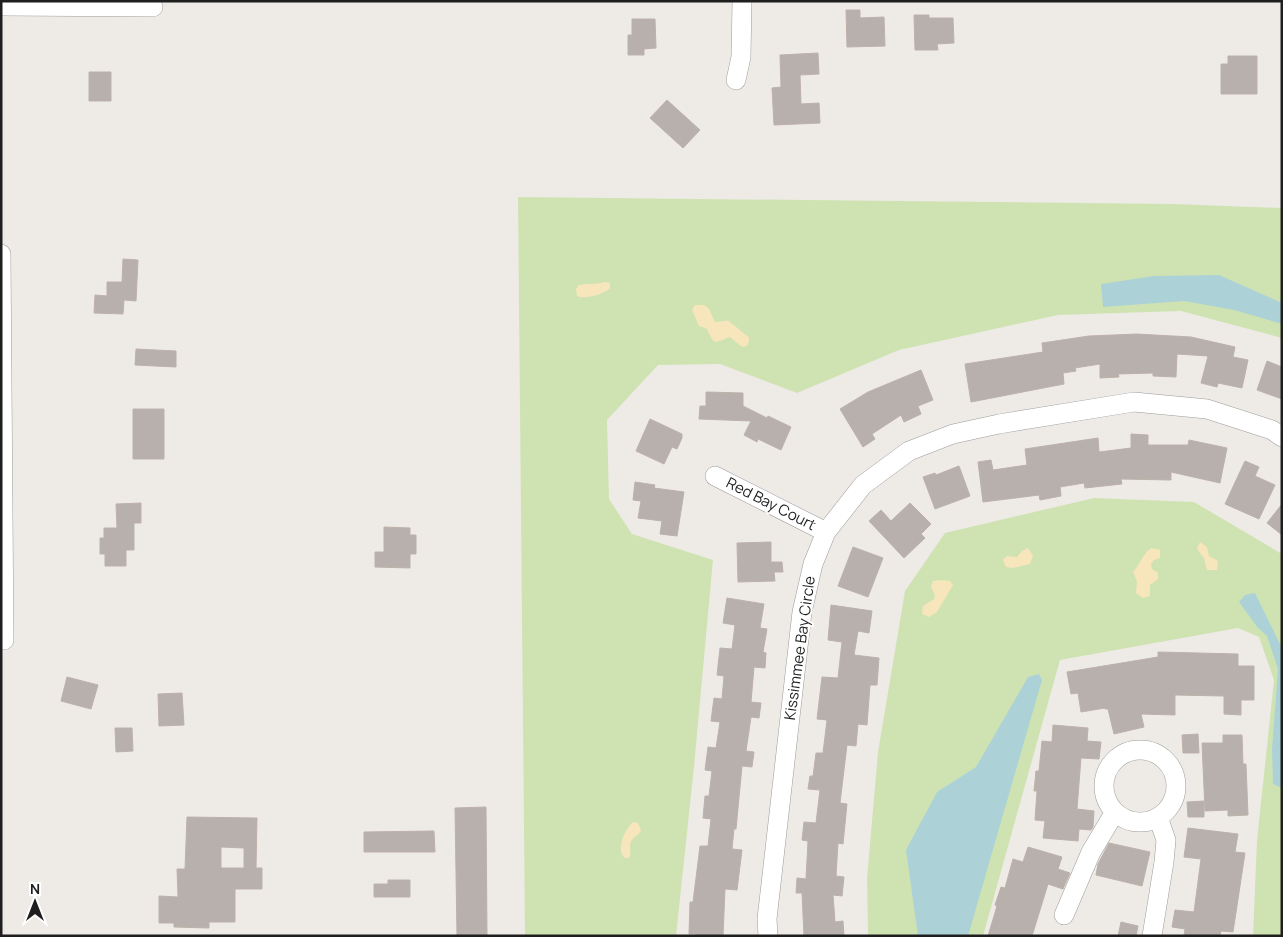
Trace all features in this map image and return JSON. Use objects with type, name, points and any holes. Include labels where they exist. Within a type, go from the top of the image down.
[{"type":"street","points":[[736,80],[741,57],[742,1]]},
{"type":"street","points":[[1,6],[153,7]]},
{"type":"street","points":[[1,254],[4,640]]},
{"type":"street","name":"Kissimmee Bay Circle","points":[[768,936],[767,919],[802,612],[813,564],[826,532],[863,486],[909,451],[953,434],[998,424],[1134,402],[1207,409],[1272,430],[1282,437]]},
{"type":"street","name":"Red Bay Court","points":[[715,476],[826,532]]},
{"type":"street","points":[[1129,751],[1154,752],[1164,758],[1171,767],[1176,789],[1173,800],[1167,810],[1158,817],[1147,821],[1135,822],[1114,812],[1107,802],[1104,790],[1104,777],[1109,766],[1118,757],[1129,751]]},
{"type":"street","points":[[1064,915],[1091,852],[1114,812]]},
{"type":"street","points":[[1152,936],[1166,840],[1158,817]]},
{"type":"green space","points":[[518,197],[1174,204],[1282,208],[1282,338],[1181,311],[1058,315],[899,350],[797,393],[720,364],[658,365],[607,420],[609,499],[632,534],[713,560],[676,936],[525,936]]},
{"type":"green space","points":[[1094,498],[1194,502],[1282,554],[1282,936],[1253,936],[1257,840],[1274,680],[1259,637],[1238,628],[1060,660],[983,936],[868,936],[867,878],[878,752],[905,591],[945,533]]},
{"type":"sand","points":[[610,283],[610,288],[604,292],[589,297],[577,296],[576,289],[579,285]]},
{"type":"sand","points":[[695,305],[704,305],[709,309],[715,322],[728,321],[749,337],[747,346],[742,347],[730,337],[714,341],[707,329],[699,326],[692,310]]},
{"type":"sand","points":[[1200,542],[1207,547],[1209,556],[1218,561],[1217,570],[1207,570],[1204,558],[1197,549]]},
{"type":"sand","points":[[1028,548],[1033,556],[1030,564],[1013,568],[1006,567],[1003,560],[1007,556],[1017,557]]},
{"type":"sand","points":[[1151,548],[1160,550],[1160,558],[1154,560],[1151,564],[1152,569],[1158,573],[1158,579],[1150,585],[1150,596],[1143,598],[1136,593],[1137,581],[1133,572]]},
{"type":"sand","points":[[933,581],[950,581],[953,585],[937,612],[929,617],[922,614],[923,606],[934,599],[935,595],[931,587]]},
{"type":"sand","points":[[633,822],[638,823],[641,830],[631,842],[629,858],[625,858],[621,850],[622,840]]},
{"type":"water","points":[[1219,275],[1282,303],[1282,324],[1234,310],[1184,301],[1103,307],[1101,284],[1154,276]]},
{"type":"water","points":[[1255,593],[1282,648],[1282,788],[1273,784],[1272,749],[1278,669],[1267,636],[1258,628],[1239,602],[1245,595]]},
{"type":"water","points":[[1039,674],[1042,680],[968,936],[918,936],[906,850],[937,792],[976,767],[1028,677]]},
{"type":"building","points":[[846,10],[860,10],[860,18],[884,17],[885,46],[847,47]]},
{"type":"building","points":[[914,15],[929,15],[929,18],[953,18],[954,43],[937,44],[938,50],[915,50]]},
{"type":"building","points":[[632,19],[655,19],[656,48],[644,49],[644,55],[628,55],[628,35],[632,35]]},
{"type":"building","points":[[818,53],[819,74],[800,75],[801,104],[819,103],[820,123],[774,125],[772,88],[781,87],[780,55]]},
{"type":"building","points":[[1228,56],[1257,56],[1257,94],[1221,94],[1221,64],[1228,64]]},
{"type":"building","points":[[89,72],[111,72],[111,101],[89,101]]},
{"type":"building","points":[[667,100],[700,130],[683,148],[650,118]]},
{"type":"building","points":[[123,259],[138,260],[136,301],[124,300],[123,314],[94,313],[95,295],[107,296],[107,282],[122,282]]},
{"type":"building","points":[[1137,334],[1191,337],[1235,347],[1233,357],[1248,360],[1242,388],[1218,383],[1217,387],[1201,383],[1208,356],[1177,354],[1176,377],[1153,376],[1153,373],[1118,374],[1119,377],[1100,378],[1100,364],[1075,368],[1076,371],[1063,373],[1064,384],[971,402],[965,364],[1043,352],[1042,343],[1089,336]]},
{"type":"building","points":[[136,349],[176,351],[176,367],[135,365]]},
{"type":"building","points":[[1267,361],[1282,367],[1282,399],[1257,390]]},
{"type":"building","points":[[921,370],[933,400],[918,406],[921,414],[904,422],[901,415],[872,434],[875,439],[863,447],[840,409],[868,392]]},
{"type":"building","points":[[706,392],[743,393],[743,406],[791,427],[781,450],[758,439],[757,442],[744,435],[751,421],[699,419],[700,406],[706,406]]},
{"type":"building","points":[[133,409],[164,409],[164,459],[133,459]]},
{"type":"building","points":[[650,419],[682,434],[677,449],[672,447],[664,464],[636,451]]},
{"type":"building","points":[[1131,434],[1148,435],[1148,445],[1188,445],[1189,440],[1227,448],[1220,483],[1171,472],[1171,480],[1121,479],[1122,484],[1085,488],[1084,483],[1060,487],[1061,496],[1040,500],[1039,495],[983,502],[978,462],[991,460],[993,470],[1027,465],[1025,449],[1098,438],[1099,452],[1131,448]]},
{"type":"building","points":[[1245,461],[1259,467],[1255,476],[1275,485],[1259,519],[1225,504]]},
{"type":"building","points":[[959,466],[970,496],[935,509],[923,477],[935,473],[936,475]]},
{"type":"building","points":[[635,482],[655,485],[654,488],[684,492],[677,536],[660,534],[662,521],[638,518],[641,501],[633,500]]},
{"type":"building","points":[[141,503],[141,523],[134,523],[134,550],[126,550],[126,566],[105,566],[105,554],[100,554],[100,538],[104,538],[104,528],[117,528],[116,504]]},
{"type":"building","points":[[910,503],[931,524],[921,534],[925,538],[904,558],[869,521],[881,510],[891,521]]},
{"type":"building","points":[[1282,504],[1282,535],[1267,523]]},
{"type":"building","points":[[384,527],[410,528],[410,535],[416,535],[416,554],[410,554],[410,568],[375,567],[375,552],[384,552]]},
{"type":"building","points":[[771,542],[771,562],[782,562],[783,572],[774,572],[775,581],[738,582],[737,543]]},
{"type":"building","points":[[853,547],[883,558],[868,597],[838,586]]},
{"type":"building","points":[[727,598],[764,604],[760,628],[767,629],[763,652],[766,653],[765,668],[754,667],[751,702],[761,703],[759,718],[751,717],[746,751],[754,752],[752,767],[742,766],[736,829],[734,829],[732,849],[742,850],[737,890],[725,889],[723,936],[696,936],[696,934],[689,934],[690,902],[693,902],[700,846],[708,846],[711,819],[703,818],[705,796],[709,796],[712,771],[705,770],[708,747],[716,748],[720,722],[711,721],[714,698],[722,699],[724,676],[717,675],[720,648],[732,649],[735,625],[723,623]]},
{"type":"building","points":[[831,605],[872,611],[869,633],[858,631],[854,655],[879,658],[877,685],[870,685],[867,725],[858,724],[856,746],[847,745],[840,803],[847,804],[843,844],[838,843],[836,876],[844,877],[842,896],[833,895],[835,922],[843,921],[844,936],[804,936],[802,893],[796,893],[797,878],[806,879],[808,841],[802,840],[804,822],[816,823],[820,790],[808,789],[810,776],[813,776],[816,753],[823,753],[827,720],[817,719],[822,677],[838,678],[842,642],[828,640]]},
{"type":"building","points":[[1158,652],[1238,654],[1238,666],[1254,666],[1254,700],[1241,700],[1241,715],[1224,714],[1224,696],[1175,695],[1175,715],[1141,714],[1144,727],[1114,734],[1108,709],[1081,712],[1078,693],[1071,694],[1067,672],[1158,657]]},
{"type":"building","points":[[67,677],[98,685],[91,709],[61,701]]},
{"type":"building","points":[[182,693],[184,725],[159,726],[158,694]]},
{"type":"building","points":[[1053,725],[1088,728],[1087,741],[1101,742],[1099,759],[1081,758],[1077,809],[1094,811],[1093,827],[1091,830],[1079,829],[1078,841],[1043,838],[1045,821],[1035,820],[1037,791],[1034,791],[1036,771],[1039,771],[1042,741],[1052,742]]},
{"type":"building","points":[[115,728],[132,728],[133,751],[116,752]]},
{"type":"building","points":[[1198,734],[1199,753],[1183,753],[1182,735]]},
{"type":"building","points":[[1223,735],[1242,735],[1243,764],[1246,764],[1248,815],[1228,816],[1228,810],[1205,811],[1202,743],[1223,743]]},
{"type":"building","points":[[1204,801],[1204,817],[1188,817],[1187,802]]},
{"type":"building","points":[[486,807],[487,936],[457,936],[455,808]]},
{"type":"building","points":[[187,817],[257,818],[256,868],[262,868],[262,889],[235,889],[235,922],[209,922],[209,928],[174,927],[174,923],[159,923],[159,896],[178,897],[177,869],[185,869]],"holes":[[[221,847],[244,848],[244,868],[221,868]]]},
{"type":"building","points":[[1188,828],[1238,834],[1235,852],[1245,853],[1233,932],[1221,931],[1220,936],[1184,936],[1185,929],[1172,927],[1175,910],[1194,912],[1201,859],[1184,857]]},
{"type":"building","points":[[434,831],[435,852],[364,852],[364,832]]},
{"type":"building","points":[[1109,843],[1150,852],[1142,886],[1096,875],[1098,864]]},
{"type":"building","points":[[1028,847],[1062,857],[1058,869],[1070,873],[1063,889],[1048,884],[1032,936],[988,936],[997,906],[995,905],[1001,887],[1005,888],[1013,859],[1023,862]]},
{"type":"building","points":[[388,880],[410,880],[410,897],[374,897],[374,884],[388,884]]},
{"type":"building","points":[[1121,922],[1138,926],[1136,936],[1118,936]]}]
